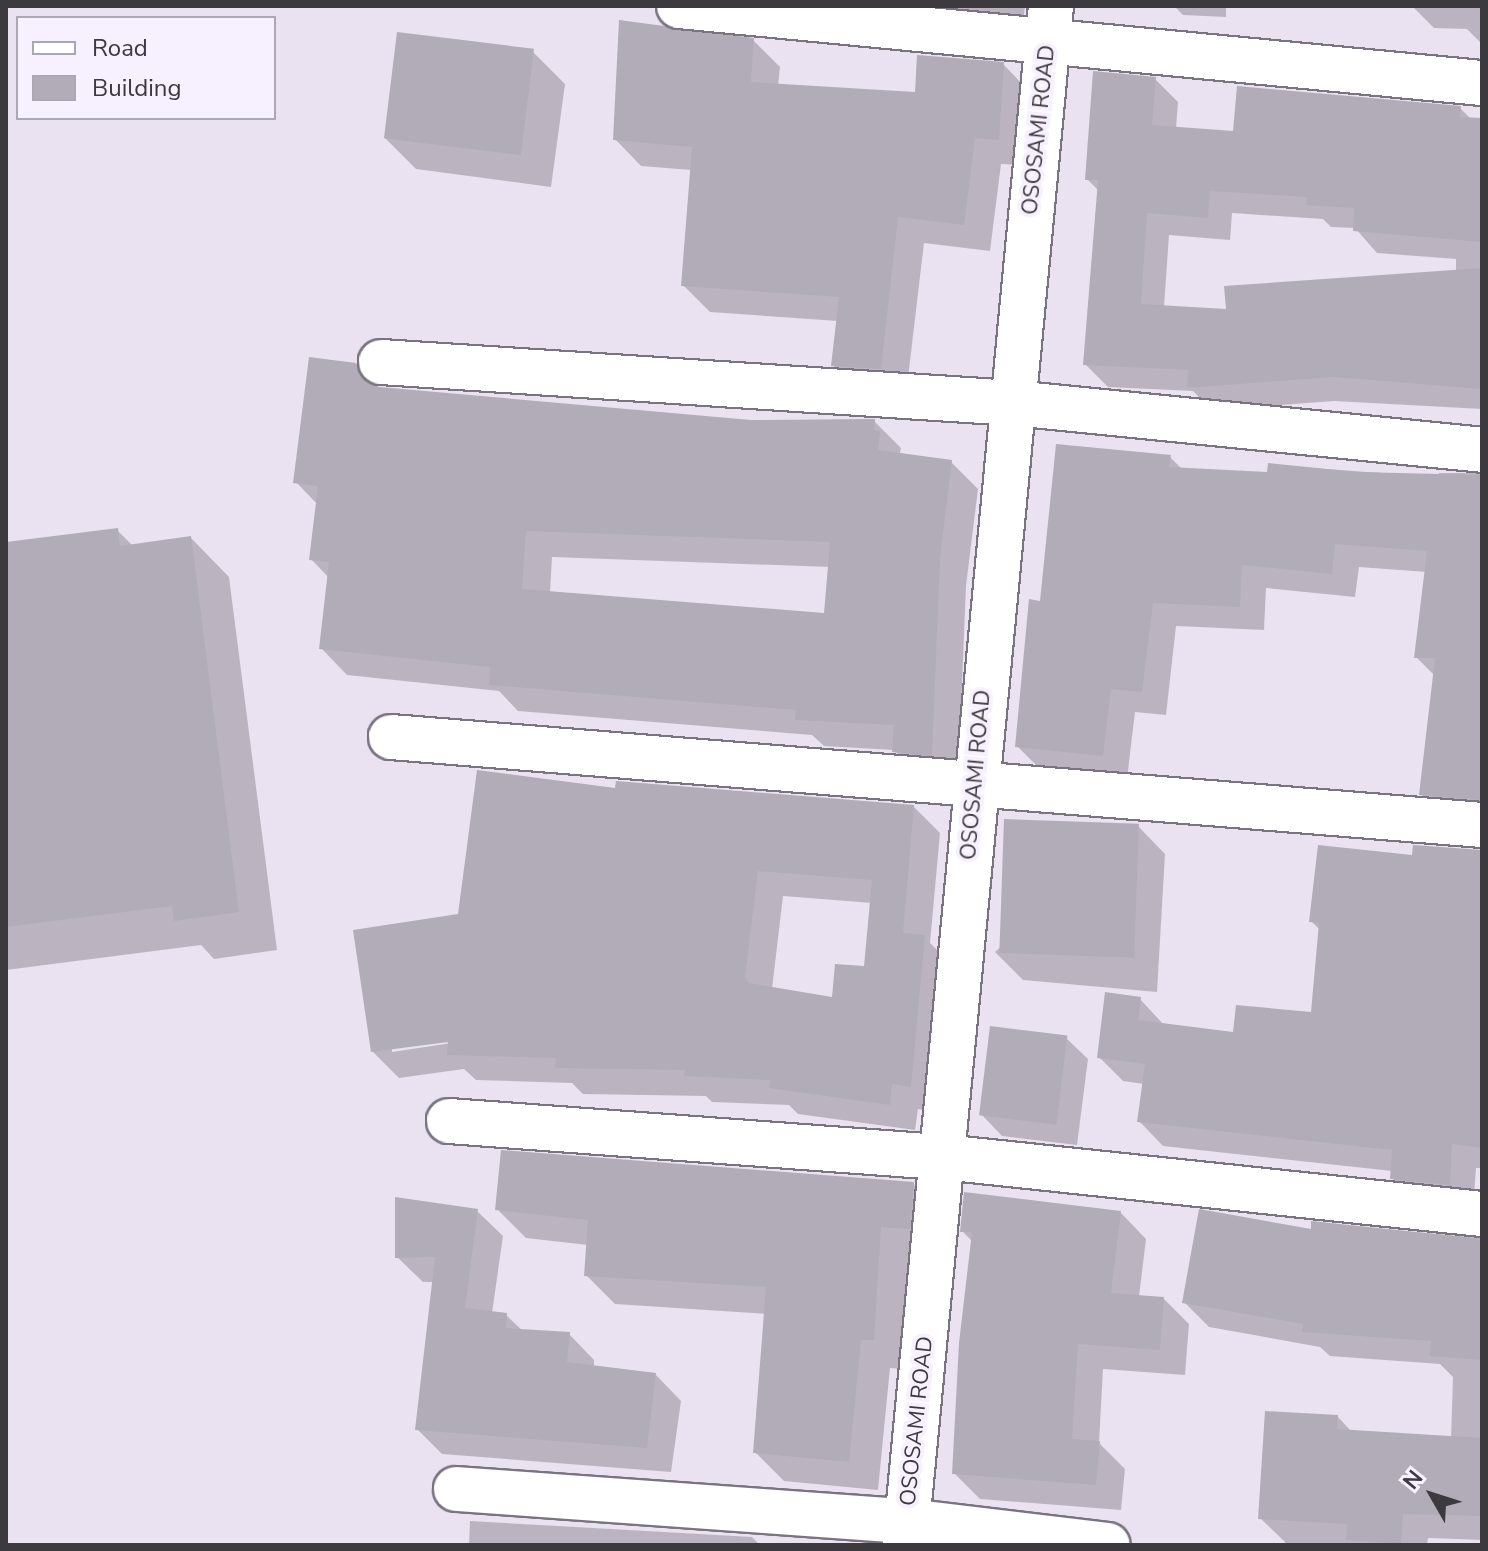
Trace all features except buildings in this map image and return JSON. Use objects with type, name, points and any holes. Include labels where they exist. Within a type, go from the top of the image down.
[{"type":"street","points":[[679,6],[1050,25],[1482,83]]},
{"type":"street","name":"OSOSAMI ROAD","points":[[906,1533],[1050,25]]},
{"type":"street","points":[[381,362],[1013,403],[1482,450]]},
{"type":"street","points":[[391,737],[1482,825]]},
{"type":"street","points":[[449,1121],[943,1157],[1482,1214]]},
{"type":"street","points":[[456,1489],[906,1533],[1108,1545]]}]
